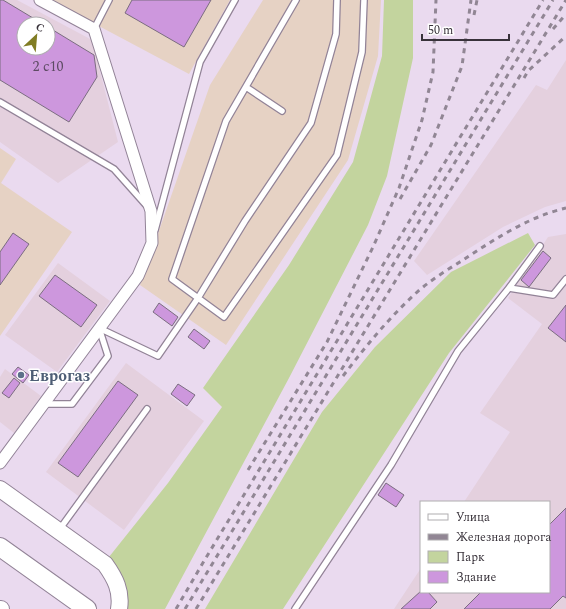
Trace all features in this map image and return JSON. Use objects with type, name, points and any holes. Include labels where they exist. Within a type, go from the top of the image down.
[{"type":"main road","points":[[0,547],[87,609]]},
{"type":"street","points":[[0,463],[138,276],[152,242],[151,211],[94,29],[40,0]]},
{"type":"street","points":[[0,489],[105,564],[118,586],[120,596],[119,609]]},
{"type":"lane","points":[[94,29],[109,0]]},
{"type":"lane","points":[[152,242],[200,62],[235,0]]},
{"type":"lane","points":[[296,0],[226,121],[172,279],[224,318],[337,155],[362,52],[364,0]]},
{"type":"lane","points":[[99,328],[158,356],[198,298],[245,221],[311,122],[336,34],[336,0]]},
{"type":"lane","points":[[246,87],[282,111]]},
{"type":"lane","points":[[0,102],[114,168],[151,211]]},
{"type":"lane","points":[[296,609],[391,465],[458,351],[509,288],[540,246]]},
{"type":"lane","points":[[509,288],[553,295],[566,278]]},
{"type":"lane","points":[[43,404],[72,404],[108,356],[99,328]]},
{"type":"lane","points":[[59,530],[147,409]]},
{"type":"shaded area","points":[[0,0],[17,0],[47,16],[16,16],[16,56],[56,56],[56,21],[92,40],[118,142],[58,183],[0,142]]},
{"type":"shaded area","points":[[50,0],[230,0],[189,74]]},
{"type":"shaded area","points":[[263,0],[381,0],[378,56],[348,160],[226,345],[140,285],[210,85]]},
{"type":"shaded area","points":[[566,60],[566,201],[545,207],[503,227],[427,275],[414,261],[536,85],[547,90]]},
{"type":"shaded area","points":[[0,148],[16,159],[1,183],[72,232],[0,336]]},
{"type":"shaded area","points":[[566,234],[566,609],[394,609],[420,570],[420,593],[550,593],[550,501],[465,501],[510,432],[480,413],[542,324],[508,298],[548,237]]},
{"type":"shaded area","points":[[58,263],[110,301],[57,372],[5,335]]},
{"type":"shaded area","points":[[126,363],[204,421],[124,530],[46,472]]},
{"type":"shaded area","points":[[5,369],[41,396],[14,433],[0,422],[0,377]]},
{"type":"green space","points":[[384,0],[413,0],[413,58],[387,176],[368,225],[289,378],[165,609],[127,609],[124,580],[109,557],[168,483],[222,407],[203,388],[289,265],[353,162],[382,56]]},
{"type":"green space","points":[[528,233],[535,245],[449,353],[283,609],[205,609],[322,412],[375,347],[451,272]]},
{"type":"building","points":[[0,0],[3,0],[30,16],[16,16],[16,56],[56,56],[56,32],[94,55],[97,77],[69,122],[0,80]]},
{"type":"building","points":[[132,0],[211,0],[184,47],[125,13]]},
{"type":"building","points":[[13,233],[29,244],[0,285],[0,252]]},
{"type":"building","points":[[543,251],[551,258],[529,287],[521,280]]},
{"type":"building","points":[[55,275],[97,305],[81,327],[39,296]]},
{"type":"building","points":[[159,303],[178,317],[172,326],[153,312]]},
{"type":"building","points":[[566,305],[566,342],[548,328]]},
{"type":"building","points":[[194,329],[210,341],[204,349],[188,337]]},
{"type":"building","name":"Еврогаз","points":[[18,367],[29,375],[23,383],[12,374]]},
{"type":"building","points":[[14,378],[20,383],[9,398],[2,393]]},
{"type":"building","points":[[118,381],[138,395],[78,477],[58,463]]},
{"type":"building","points":[[178,384],[195,395],[187,406],[171,394]]},
{"type":"building","points":[[386,483],[404,495],[396,507],[378,495]]},
{"type":"building","points":[[566,508],[566,598],[563,596],[550,609],[464,609],[480,593],[550,593],[550,524]]},
{"type":"building","points":[[420,592],[429,593],[437,602],[430,609],[401,609]]},
{"type":"railway","points":[[248,470],[327,342],[373,247],[399,188],[422,120],[433,72],[436,0]]},
{"type":"railway","points":[[400,199],[431,145],[462,66],[471,0]]},
{"type":"railway","points":[[474,15],[477,0]]},
{"type":"railway","points":[[176,609],[543,0]]},
{"type":"railway","points":[[185,609],[553,0]]},
{"type":"railway","points":[[196,609],[566,0]]},
{"type":"railway","points":[[553,29],[566,14]]},
{"type":"railway","points":[[524,78],[528,71],[566,36]]},
{"type":"railway","points":[[343,376],[386,323],[426,285],[487,244],[512,230],[538,217],[566,208]]},
{"type":"place","name":"Еврогаз","points":[[21,375]]}]
